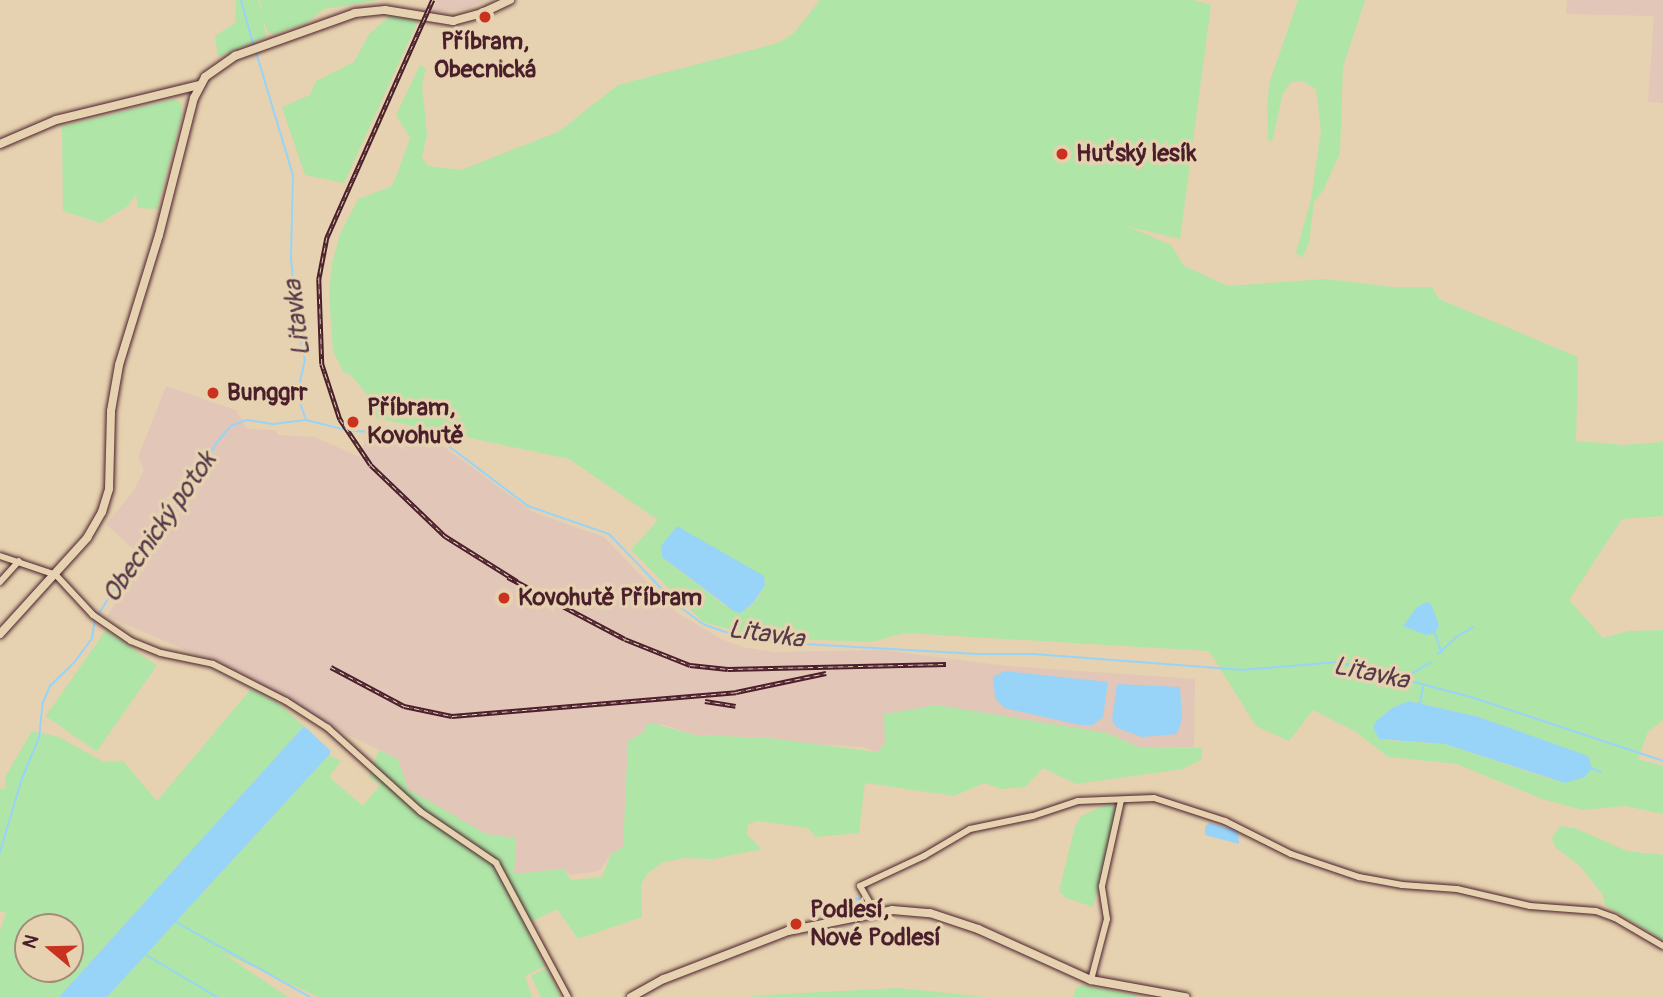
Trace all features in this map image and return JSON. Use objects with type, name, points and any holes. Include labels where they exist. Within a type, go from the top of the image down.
[{"type":"street","points":[[0,634],[87,538],[106,501],[114,387],[200,85],[220,64],[244,52],[355,13],[385,10],[453,21],[482,13],[510,0]]},
{"type":"street","points":[[0,144],[56,120],[200,85]]},
{"type":"street","points":[[0,556],[56,575],[93,615],[146,649],[213,664],[286,701],[341,738],[421,812],[488,856],[507,878],[568,997]]},
{"type":"street","points":[[0,582],[19,561]]},
{"type":"street","points":[[1091,980],[1107,919],[1102,886],[1121,800]]},
{"type":"street","points":[[875,912],[860,886],[924,856],[970,829],[1033,816],[1078,801],[1167,800],[1225,821],[1292,854],[1359,877],[1402,885],[1457,889],[1530,906],[1596,911],[1615,918],[1663,946]]},
{"type":"street","points":[[631,997],[664,979],[789,931],[875,912],[908,910],[952,919],[1091,980],[1185,997]]},
{"type":"shaded area","points":[[437,0],[486,0],[465,9],[431,12]]},
{"type":"shaded area","points":[[1567,0],[1663,0],[1663,103],[1648,102],[1654,16],[1566,14]]},
{"type":"shaded area","points":[[166,386],[236,410],[247,429],[275,430],[278,435],[315,437],[362,458],[365,437],[443,446],[533,512],[604,537],[676,612],[721,639],[743,647],[774,652],[882,650],[1007,666],[1195,679],[1194,747],[1139,747],[1107,733],[1081,731],[885,743],[878,752],[862,747],[797,743],[769,738],[695,735],[661,724],[628,741],[623,847],[611,854],[599,871],[571,875],[563,869],[514,874],[516,838],[486,835],[408,789],[398,759],[342,732],[252,679],[107,616],[144,559],[106,524],[135,489],[144,470],[138,457]]},
{"type":"green space","points":[[236,0],[258,0],[261,10],[260,0],[378,0],[324,9],[306,23],[274,34],[268,32],[263,21],[266,37],[218,57],[215,36],[235,23]]},
{"type":"green space","points":[[820,0],[1193,0],[1211,5],[1180,239],[1126,226],[1171,245],[1184,266],[1228,286],[1325,279],[1393,287],[1432,287],[1439,299],[1578,357],[1576,441],[1624,445],[1663,442],[1663,516],[1622,519],[1569,600],[1603,638],[1628,631],[1663,630],[1663,720],[1648,732],[1638,759],[1663,766],[1663,814],[1625,806],[1583,810],[1542,799],[1457,764],[1388,757],[1356,732],[1313,710],[1289,741],[1256,726],[1209,651],[904,633],[872,642],[761,638],[703,622],[631,550],[658,520],[569,459],[376,418],[368,396],[350,374],[344,373],[333,351],[329,292],[332,263],[340,234],[358,199],[390,187],[395,180],[410,138],[396,115],[420,65],[426,68],[422,85],[427,135],[422,157],[428,166],[461,170],[558,132],[618,85],[778,43],[794,33]],"holes":[[[677,526],[766,581],[757,600],[746,609],[724,605],[662,557],[661,546]],[[1409,701],[1479,717],[1520,732],[1553,780],[1445,744],[1383,740],[1376,721],[1392,708]]]},
{"type":"green space","points":[[1298,0],[1365,0],[1343,67],[1340,153],[1323,191],[1314,202],[1309,243],[1302,258],[1296,253],[1311,199],[1321,131],[1316,89],[1302,81],[1292,82],[1283,93],[1272,142],[1268,139],[1267,103],[1270,81]]},
{"type":"green space","points":[[390,16],[418,21],[344,183],[305,175],[282,107],[310,95],[316,81],[354,62],[369,34]]},
{"type":"green space","points":[[175,99],[181,103],[182,115],[157,209],[138,208],[136,194],[128,206],[100,223],[63,211],[62,126]]},
{"type":"green space","points":[[106,630],[157,666],[97,752],[46,716]]},
{"type":"green space","points":[[251,689],[279,704],[304,726],[84,969],[84,913],[14,913],[14,983],[72,983],[59,997],[0,997],[0,931],[6,913],[0,911],[0,788],[5,790],[5,777],[32,731],[59,737],[104,762],[123,761],[157,801]]},
{"type":"green space","points":[[937,705],[1107,733],[1139,747],[1202,748],[1202,759],[1183,769],[1076,784],[1043,768],[1025,787],[1001,789],[984,783],[954,796],[865,783],[859,833],[816,837],[808,828],[758,821],[748,824],[747,835],[762,849],[713,859],[684,858],[663,862],[648,873],[641,884],[642,917],[578,939],[557,909],[525,925],[545,966],[525,976],[532,997],[319,997],[221,952],[288,997],[107,997],[329,755],[341,761],[329,777],[363,806],[380,785],[369,776],[379,750],[398,759],[408,789],[486,834],[516,838],[514,874],[564,869],[571,880],[602,877],[611,854],[623,847],[628,741],[645,731],[644,727],[652,723],[695,735],[769,738],[878,752],[885,743],[884,714]]},
{"type":"green space","points":[[1110,803],[1117,811],[1093,907],[1066,898],[1059,891],[1075,826],[1081,816]]},
{"type":"green space","points":[[1560,826],[1575,828],[1627,851],[1663,855],[1663,940],[1605,905],[1603,895],[1580,866],[1555,847],[1552,838]]},
{"type":"green space","points":[[546,968],[561,997],[541,997],[531,976]]},
{"type":"green space","points":[[1081,985],[1139,997],[1073,997],[1076,988]]},
{"type":"green space","points":[[898,988],[986,997],[748,997],[765,995]]},
{"type":"water","points":[[677,526],[764,576],[765,585],[754,602],[741,613],[735,612],[662,557],[661,546]]},
{"type":"water","points":[[1427,602],[1431,604],[1439,625],[1435,633],[1426,635],[1403,626],[1417,607]]},
{"type":"water","points":[[1005,671],[1108,682],[1103,717],[1093,725],[1080,725],[1004,708],[995,698],[993,677]]},
{"type":"water","points":[[1117,684],[1180,687],[1182,719],[1177,734],[1142,737],[1117,728],[1112,720]]},
{"type":"water","points":[[1409,701],[1479,717],[1588,756],[1592,768],[1585,777],[1565,783],[1445,744],[1379,739],[1373,727],[1376,721],[1392,708]]},
{"type":"water","points":[[304,726],[331,751],[107,997],[59,997],[72,983],[84,983],[84,969]]},
{"type":"water","points":[[1210,823],[1238,831],[1239,844],[1205,835],[1205,826]]},
{"type":"water","points":[[856,897],[862,898],[868,907],[848,912],[847,903]]},
{"type":"waterway","name":"Litavka","points":[[241,0],[254,47]]},
{"type":"waterway","name":"Litavka","points":[[256,52],[293,175],[291,259],[298,330],[305,360],[297,394],[306,420],[350,431],[384,432],[446,444],[528,506],[609,534],[677,605],[705,625],[740,637],[770,642],[977,654],[1034,654],[1243,670],[1339,662],[1474,698],[1663,761]]},
{"type":"waterway","name":"Obecnický potok","points":[[98,615],[136,554],[184,497],[217,442],[231,426],[247,420],[273,424],[304,420]]},
{"type":"waterway","name":"Obecnický potok","points":[[0,852],[22,778],[39,738],[43,702],[50,686],[74,663],[92,638],[95,619]]},
{"type":"waterway","points":[[1438,654],[1456,637],[1473,627]]},
{"type":"waterway","points":[[1435,633],[1441,652]]},
{"type":"waterway","points":[[1402,679],[1431,662]]},
{"type":"waterway","points":[[1420,703],[1423,687]]},
{"type":"waterway","points":[[1589,767],[1601,772]]},
{"type":"waterway","points":[[174,921],[310,997]]},
{"type":"waterway","points":[[146,955],[217,997]]},
{"type":"railway","points":[[433,0],[327,238],[319,279],[322,364],[340,419],[371,465],[445,536],[517,581]]},
{"type":"railway","points":[[508,577],[625,639],[690,665],[728,669],[946,664]]},
{"type":"railway","points":[[331,667],[404,706],[452,716],[736,692],[826,673]]},
{"type":"railway","points":[[705,701],[736,706]]},
{"type":"place","name":"Příbram, Obecnická","points":[[485,17]]},
{"type":"place","name":"Huťský lesík","points":[[1062,154]]},
{"type":"place","name":"Bunggrr","points":[[213,393]]},
{"type":"place","name":"Příbram, Kovohutě","points":[[353,422]]},
{"type":"place","name":"Kovohutě Příbram","points":[[504,598]]},
{"type":"place","name":"Podlesí, Nové Podlesí","points":[[796,924]]}]
